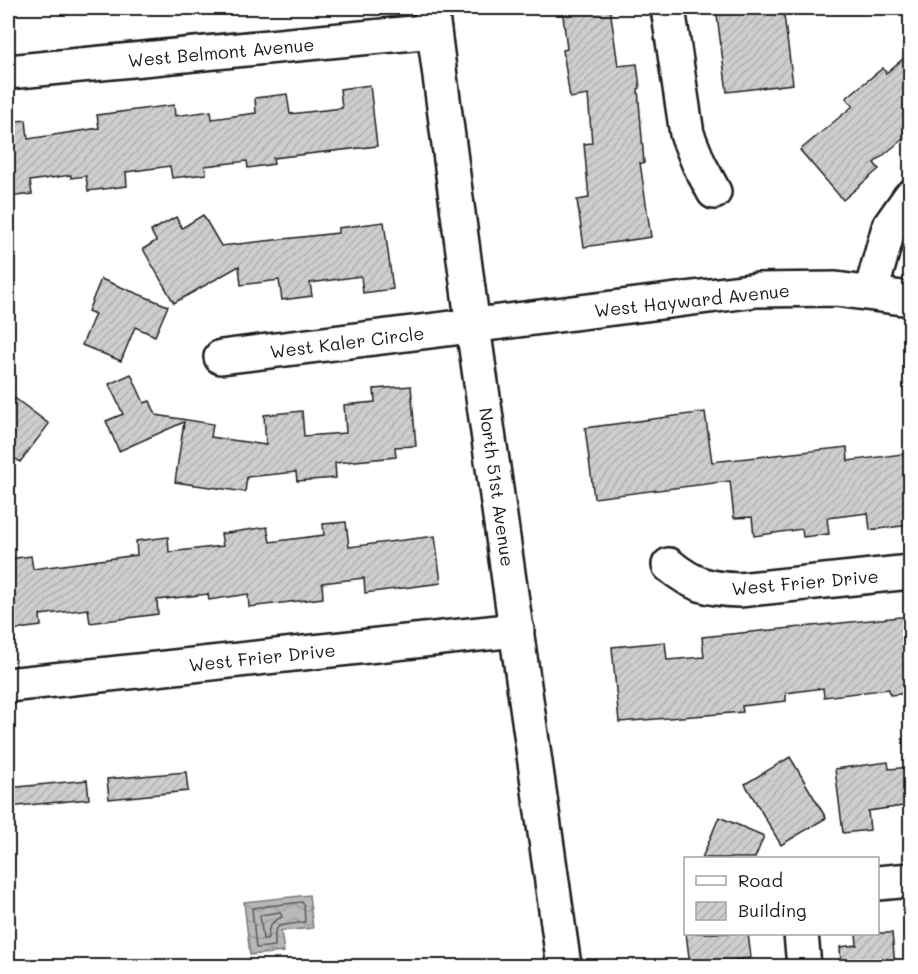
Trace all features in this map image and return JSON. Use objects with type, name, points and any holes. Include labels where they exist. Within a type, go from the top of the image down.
[{"type":"street","points":[[669,8],[687,134],[714,192]]},
{"type":"street","name":"West Belmont Avenue","points":[[8,72],[432,19]]},
{"type":"street","name":"North 51st Avenue","points":[[432,19],[473,327],[564,966]]},
{"type":"street","points":[[872,292],[889,227],[910,197]]},
{"type":"street","name":"West Hayward Avenue","points":[[473,327],[666,300],[757,290],[836,289],[872,292],[910,299]]},
{"type":"street","name":"West Kaler Circle","points":[[221,357],[473,327]]},
{"type":"street","name":"West Frier Drive","points":[[669,565],[682,576],[700,585],[739,590],[910,572]]},
{"type":"street","name":"West Frier Drive","points":[[8,685],[517,630]]},
{"type":"street","points":[[879,883],[910,880]]},
{"type":"street","points":[[801,935],[804,966]]},
{"type":"water","points":[[309,895],[313,928],[281,931],[284,952],[250,955],[244,902]]},
{"type":"building","points":[[562,8],[610,8],[618,66],[637,64],[644,163],[640,163],[651,237],[584,247],[577,200],[589,198],[584,144],[592,143],[588,95],[570,98],[563,50],[567,49]]},
{"type":"building","points":[[716,8],[783,8],[793,84],[727,92]]},
{"type":"building","points":[[910,53],[910,133],[874,163],[879,169],[843,200],[800,150],[853,106],[846,98],[883,68],[886,73]]},
{"type":"building","points":[[370,85],[377,146],[273,158],[274,164],[248,168],[247,161],[205,166],[206,174],[172,178],[170,166],[126,172],[127,186],[88,191],[86,176],[71,178],[71,175],[30,181],[32,194],[8,197],[8,122],[26,120],[28,139],[99,128],[97,115],[174,105],[175,116],[211,111],[212,119],[256,113],[255,98],[287,94],[290,114],[342,108],[340,89]]},
{"type":"building","points":[[203,215],[221,246],[338,233],[338,228],[384,222],[393,289],[363,293],[361,276],[310,283],[312,296],[282,300],[279,280],[241,285],[239,266],[174,303],[143,249],[156,241],[151,231],[176,217],[182,228]]},
{"type":"building","points":[[101,279],[168,306],[155,336],[135,327],[121,361],[82,345],[95,314],[88,311]]},
{"type":"building","points":[[131,374],[144,403],[150,401],[156,415],[213,424],[211,437],[266,445],[264,415],[302,411],[304,436],[346,433],[344,405],[375,402],[374,389],[411,386],[416,446],[395,447],[396,457],[335,463],[336,478],[297,481],[296,472],[247,477],[245,492],[175,482],[184,422],[119,451],[106,421],[123,414],[109,384]]},
{"type":"building","points":[[8,393],[49,424],[20,462],[8,453]]},
{"type":"building","points":[[705,412],[712,462],[847,447],[848,461],[910,453],[910,525],[870,530],[868,513],[827,518],[829,534],[803,537],[802,529],[754,536],[752,517],[734,518],[730,481],[594,498],[585,428]]},
{"type":"building","points":[[346,522],[349,547],[435,536],[441,583],[365,593],[364,578],[322,583],[323,598],[249,607],[248,594],[209,600],[208,594],[157,600],[158,614],[90,623],[88,609],[40,615],[41,626],[11,630],[8,604],[8,559],[31,556],[33,569],[137,555],[136,541],[168,537],[169,552],[223,546],[221,534],[267,527],[270,542],[324,535],[323,524]]},
{"type":"building","points":[[910,616],[910,693],[890,695],[889,689],[824,697],[823,688],[786,693],[786,701],[742,706],[743,712],[619,722],[612,647],[665,642],[667,660],[704,657],[702,637]]},
{"type":"building","points":[[790,757],[826,818],[781,845],[745,784]]},
{"type":"building","points":[[888,762],[889,769],[910,767],[910,805],[868,811],[870,830],[843,833],[835,769]]},
{"type":"building","points":[[186,772],[188,791],[109,799],[107,779]]},
{"type":"building","points":[[87,780],[89,799],[8,807],[8,788]]},
{"type":"building","points":[[719,817],[764,836],[755,857],[702,857]]},
{"type":"building","points":[[892,933],[895,966],[841,966],[840,947],[857,945],[856,935]]},
{"type":"building","points":[[686,935],[748,935],[751,958],[690,965]]}]
